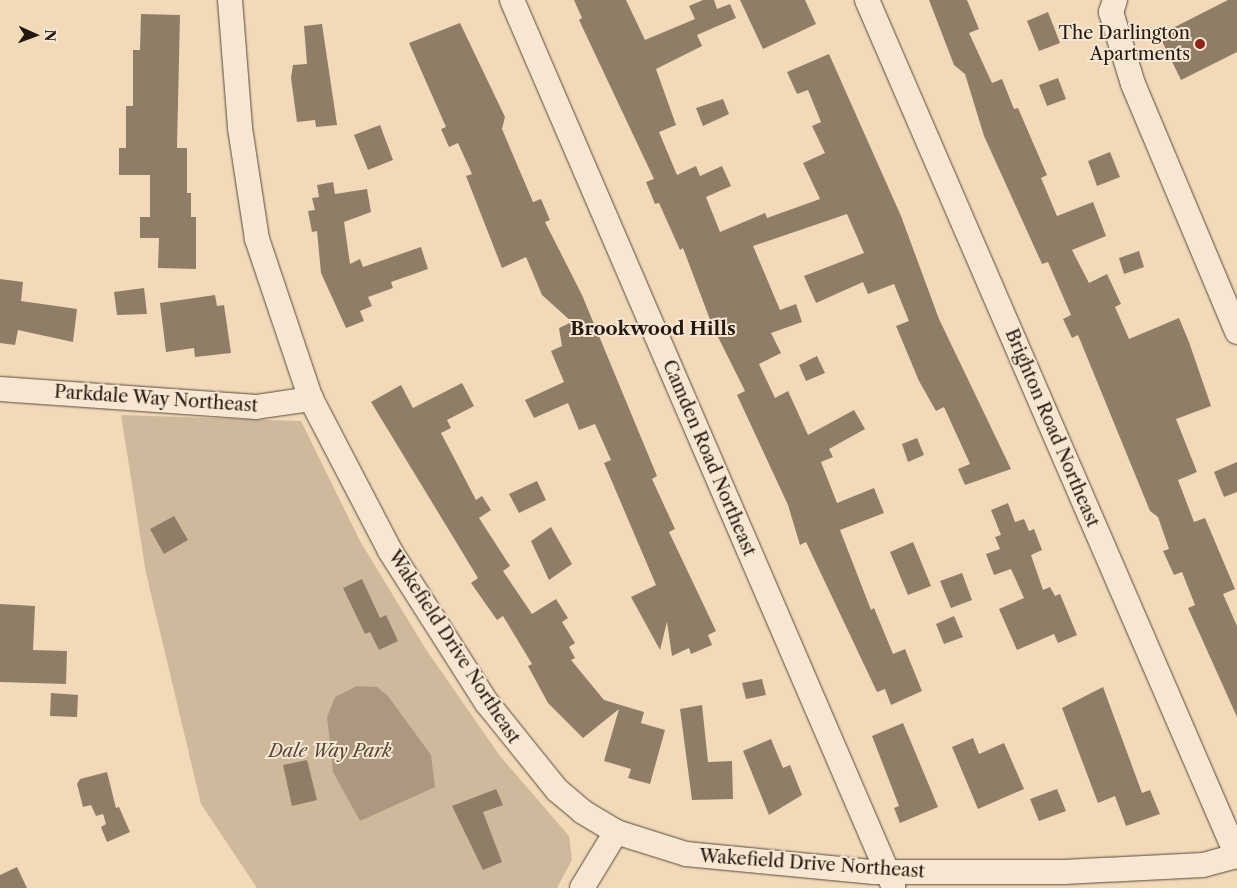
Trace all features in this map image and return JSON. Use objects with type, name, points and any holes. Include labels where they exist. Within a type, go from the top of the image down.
[{"type":"street","name":"Wakefield Drive Northeast","points":[[230,0],[240,128],[257,239],[310,399],[390,551],[487,703],[557,790],[616,832],[686,854],[891,880],[1203,865],[1237,856]]},
{"type":"street","name":"Camden Road Northeast","points":[[512,0],[891,880]]},
{"type":"street","name":"Brighton Road Northeast","points":[[867,0],[1237,856]]},
{"type":"street","points":[[1115,0],[1111,12],[1133,84],[1237,332]]},
{"type":"street","name":"Parkdale Way Northeast","points":[[0,389],[256,407],[310,399]]},
{"type":"street","points":[[582,888],[616,832]]},
{"type":"green space","name":"Dale Way Park","points":[[121,415],[301,421],[360,541],[425,648],[500,756],[569,836],[572,860],[557,888],[257,888],[201,804],[146,573]]},
{"type":"shaded area","points":[[357,686],[377,687],[388,696],[431,755],[435,787],[360,821],[333,772],[327,717],[335,697]]},
{"type":"building","points":[[574,0],[626,0],[645,40],[695,19],[689,6],[703,0],[714,0],[717,9],[730,4],[736,18],[697,35],[702,46],[656,69],[676,125],[659,132],[677,175],[696,166],[700,176],[722,166],[731,186],[706,197],[720,232],[765,213],[767,218],[820,199],[803,163],[825,153],[812,126],[821,122],[808,90],[797,94],[787,72],[829,54],[901,216],[939,319],[1011,469],[965,485],[958,469],[970,464],[944,407],[936,411],[919,381],[896,326],[909,321],[894,284],[868,294],[863,282],[816,303],[804,276],[864,253],[847,214],[753,246],[780,310],[796,304],[802,322],[771,333],[781,353],[759,364],[775,398],[788,391],[808,435],[854,410],[865,429],[829,449],[833,457],[821,462],[837,503],[874,488],[884,513],[840,530],[871,610],[874,608],[893,654],[905,649],[922,691],[891,705],[885,689],[877,692],[806,542],[800,545],[788,505],[737,395],[745,391],[712,325],[683,248],[680,250],[659,203],[655,204],[646,182],[654,179],[579,20],[582,18]]},
{"type":"building","points":[[740,0],[805,0],[816,24],[763,49]]},
{"type":"building","points":[[929,0],[967,0],[979,29],[969,33],[992,83],[1002,79],[1014,109],[1018,108],[1047,175],[1041,178],[1057,216],[1093,202],[1106,236],[1072,250],[1089,283],[1107,274],[1121,304],[1115,307],[1129,339],[1179,318],[1211,406],[1176,419],[1197,472],[1178,480],[1194,522],[1205,518],[1235,589],[1223,594],[1237,626],[1237,717],[1188,608],[1195,605],[1182,572],[1174,575],[1163,551],[1169,549],[1158,517],[1150,511],[1078,335],[1072,338],[1063,319],[1071,315],[1048,262],[1042,264],[984,136],[965,74],[954,65]]},
{"type":"building","name":"The Darlington Apartments","points":[[1228,0],[1237,0],[1237,52],[1181,80],[1159,35]]},
{"type":"building","points":[[1048,12],[1060,43],[1039,51],[1027,21]]},
{"type":"building","points":[[141,14],[180,15],[177,148],[187,148],[187,193],[191,193],[191,217],[196,217],[196,269],[158,268],[159,238],[140,238],[140,217],[150,217],[150,175],[119,175],[119,148],[126,148],[126,106],[133,106],[133,50],[140,50]]},
{"type":"building","points":[[460,23],[505,117],[502,129],[533,202],[541,199],[550,220],[545,222],[582,295],[657,476],[652,479],[675,529],[669,532],[716,631],[708,635],[712,645],[691,654],[689,648],[672,656],[667,622],[660,650],[631,597],[656,585],[604,463],[611,460],[595,424],[579,430],[568,403],[534,418],[525,400],[564,382],[551,351],[562,346],[559,328],[572,322],[542,295],[526,257],[502,268],[466,176],[472,174],[458,143],[449,147],[441,129],[446,127],[409,43]]},
{"type":"building","points":[[322,24],[337,125],[316,127],[315,120],[297,122],[291,78],[293,65],[307,64],[304,26]]},
{"type":"building","points":[[1058,78],[1066,99],[1047,106],[1039,85]]},
{"type":"building","points":[[723,99],[729,114],[703,126],[696,108]]},
{"type":"building","points":[[380,125],[393,160],[368,170],[354,135]]},
{"type":"building","points":[[1110,152],[1120,177],[1097,186],[1088,161]]},
{"type":"building","points":[[333,182],[335,194],[367,189],[371,212],[344,222],[350,264],[360,259],[363,267],[421,247],[428,269],[391,282],[393,288],[368,297],[372,306],[360,311],[364,321],[346,328],[321,273],[317,231],[312,232],[308,211],[315,210],[312,198],[319,197],[317,185]]},
{"type":"building","points":[[1139,251],[1144,267],[1124,274],[1119,258]]},
{"type":"building","points":[[0,279],[23,282],[21,301],[77,309],[73,342],[18,330],[15,345],[0,343]]},
{"type":"building","points":[[144,288],[147,314],[117,315],[114,292]]},
{"type":"building","points":[[215,295],[217,306],[224,305],[231,353],[195,357],[194,348],[166,352],[160,303]]},
{"type":"building","points":[[817,356],[825,373],[806,381],[799,365]]},
{"type":"building","points":[[462,383],[474,406],[447,420],[451,428],[441,433],[476,500],[482,496],[491,510],[479,518],[510,566],[503,571],[532,614],[556,599],[568,618],[562,622],[575,643],[569,647],[575,658],[571,660],[604,700],[644,712],[641,723],[665,730],[650,784],[628,778],[631,769],[604,761],[619,709],[583,738],[548,703],[528,666],[532,664],[503,616],[497,620],[471,583],[478,578],[371,402],[401,385],[413,408]]},
{"type":"building","points":[[917,438],[924,455],[908,462],[902,444]]},
{"type":"building","points":[[1237,462],[1237,492],[1224,497],[1214,472]]},
{"type":"building","points":[[537,481],[546,500],[519,513],[509,494]]},
{"type":"building","points":[[1008,503],[1015,522],[1024,519],[1029,531],[1034,529],[1042,550],[1031,555],[1043,590],[1050,587],[1055,596],[1060,594],[1077,635],[1058,643],[1054,634],[1017,650],[999,609],[1024,598],[1011,569],[994,575],[986,554],[1000,549],[995,537],[1001,535],[991,510]]},
{"type":"building","points":[[174,516],[188,540],[164,554],[150,529]]},
{"type":"building","points":[[551,527],[572,564],[549,580],[531,541]]},
{"type":"building","points":[[913,542],[931,586],[908,595],[890,552]]},
{"type":"building","points":[[962,573],[972,600],[951,608],[940,581]]},
{"type":"building","points":[[362,579],[380,618],[386,615],[398,641],[379,650],[370,632],[365,634],[343,588]]},
{"type":"building","points":[[0,604],[35,606],[33,650],[67,651],[66,684],[0,682]]},
{"type":"building","points":[[954,616],[963,637],[944,644],[936,624]]},
{"type":"building","points":[[762,679],[766,695],[746,699],[742,683]]},
{"type":"building","points":[[1103,687],[1142,793],[1150,790],[1160,814],[1126,826],[1115,796],[1098,803],[1062,708]]},
{"type":"building","points":[[51,693],[78,695],[77,717],[50,716]]},
{"type":"building","points":[[702,705],[708,762],[732,761],[733,799],[692,800],[680,709]]},
{"type":"building","points":[[903,723],[938,807],[900,823],[894,808],[899,806],[872,736]]},
{"type":"building","points":[[973,738],[979,754],[1004,743],[1024,789],[978,809],[952,747]]},
{"type":"building","points":[[771,739],[783,768],[790,765],[802,795],[769,815],[743,751]]},
{"type":"building","points":[[307,760],[317,800],[292,806],[283,765]]},
{"type":"building","points":[[107,772],[116,808],[119,807],[130,832],[107,842],[101,827],[106,824],[103,814],[96,816],[91,805],[83,807],[77,784],[80,779]]},
{"type":"building","points":[[496,789],[503,805],[483,812],[502,862],[483,870],[452,806]]},
{"type":"building","points":[[1057,789],[1066,811],[1039,821],[1030,799]]},
{"type":"building","points":[[17,867],[27,888],[0,888],[0,875]]},
{"type":"place","name":"The Darlington Apartments","points":[[1200,44]]},
{"type":"district","name":"Brookwood Hills","points":[[653,329]]}]
